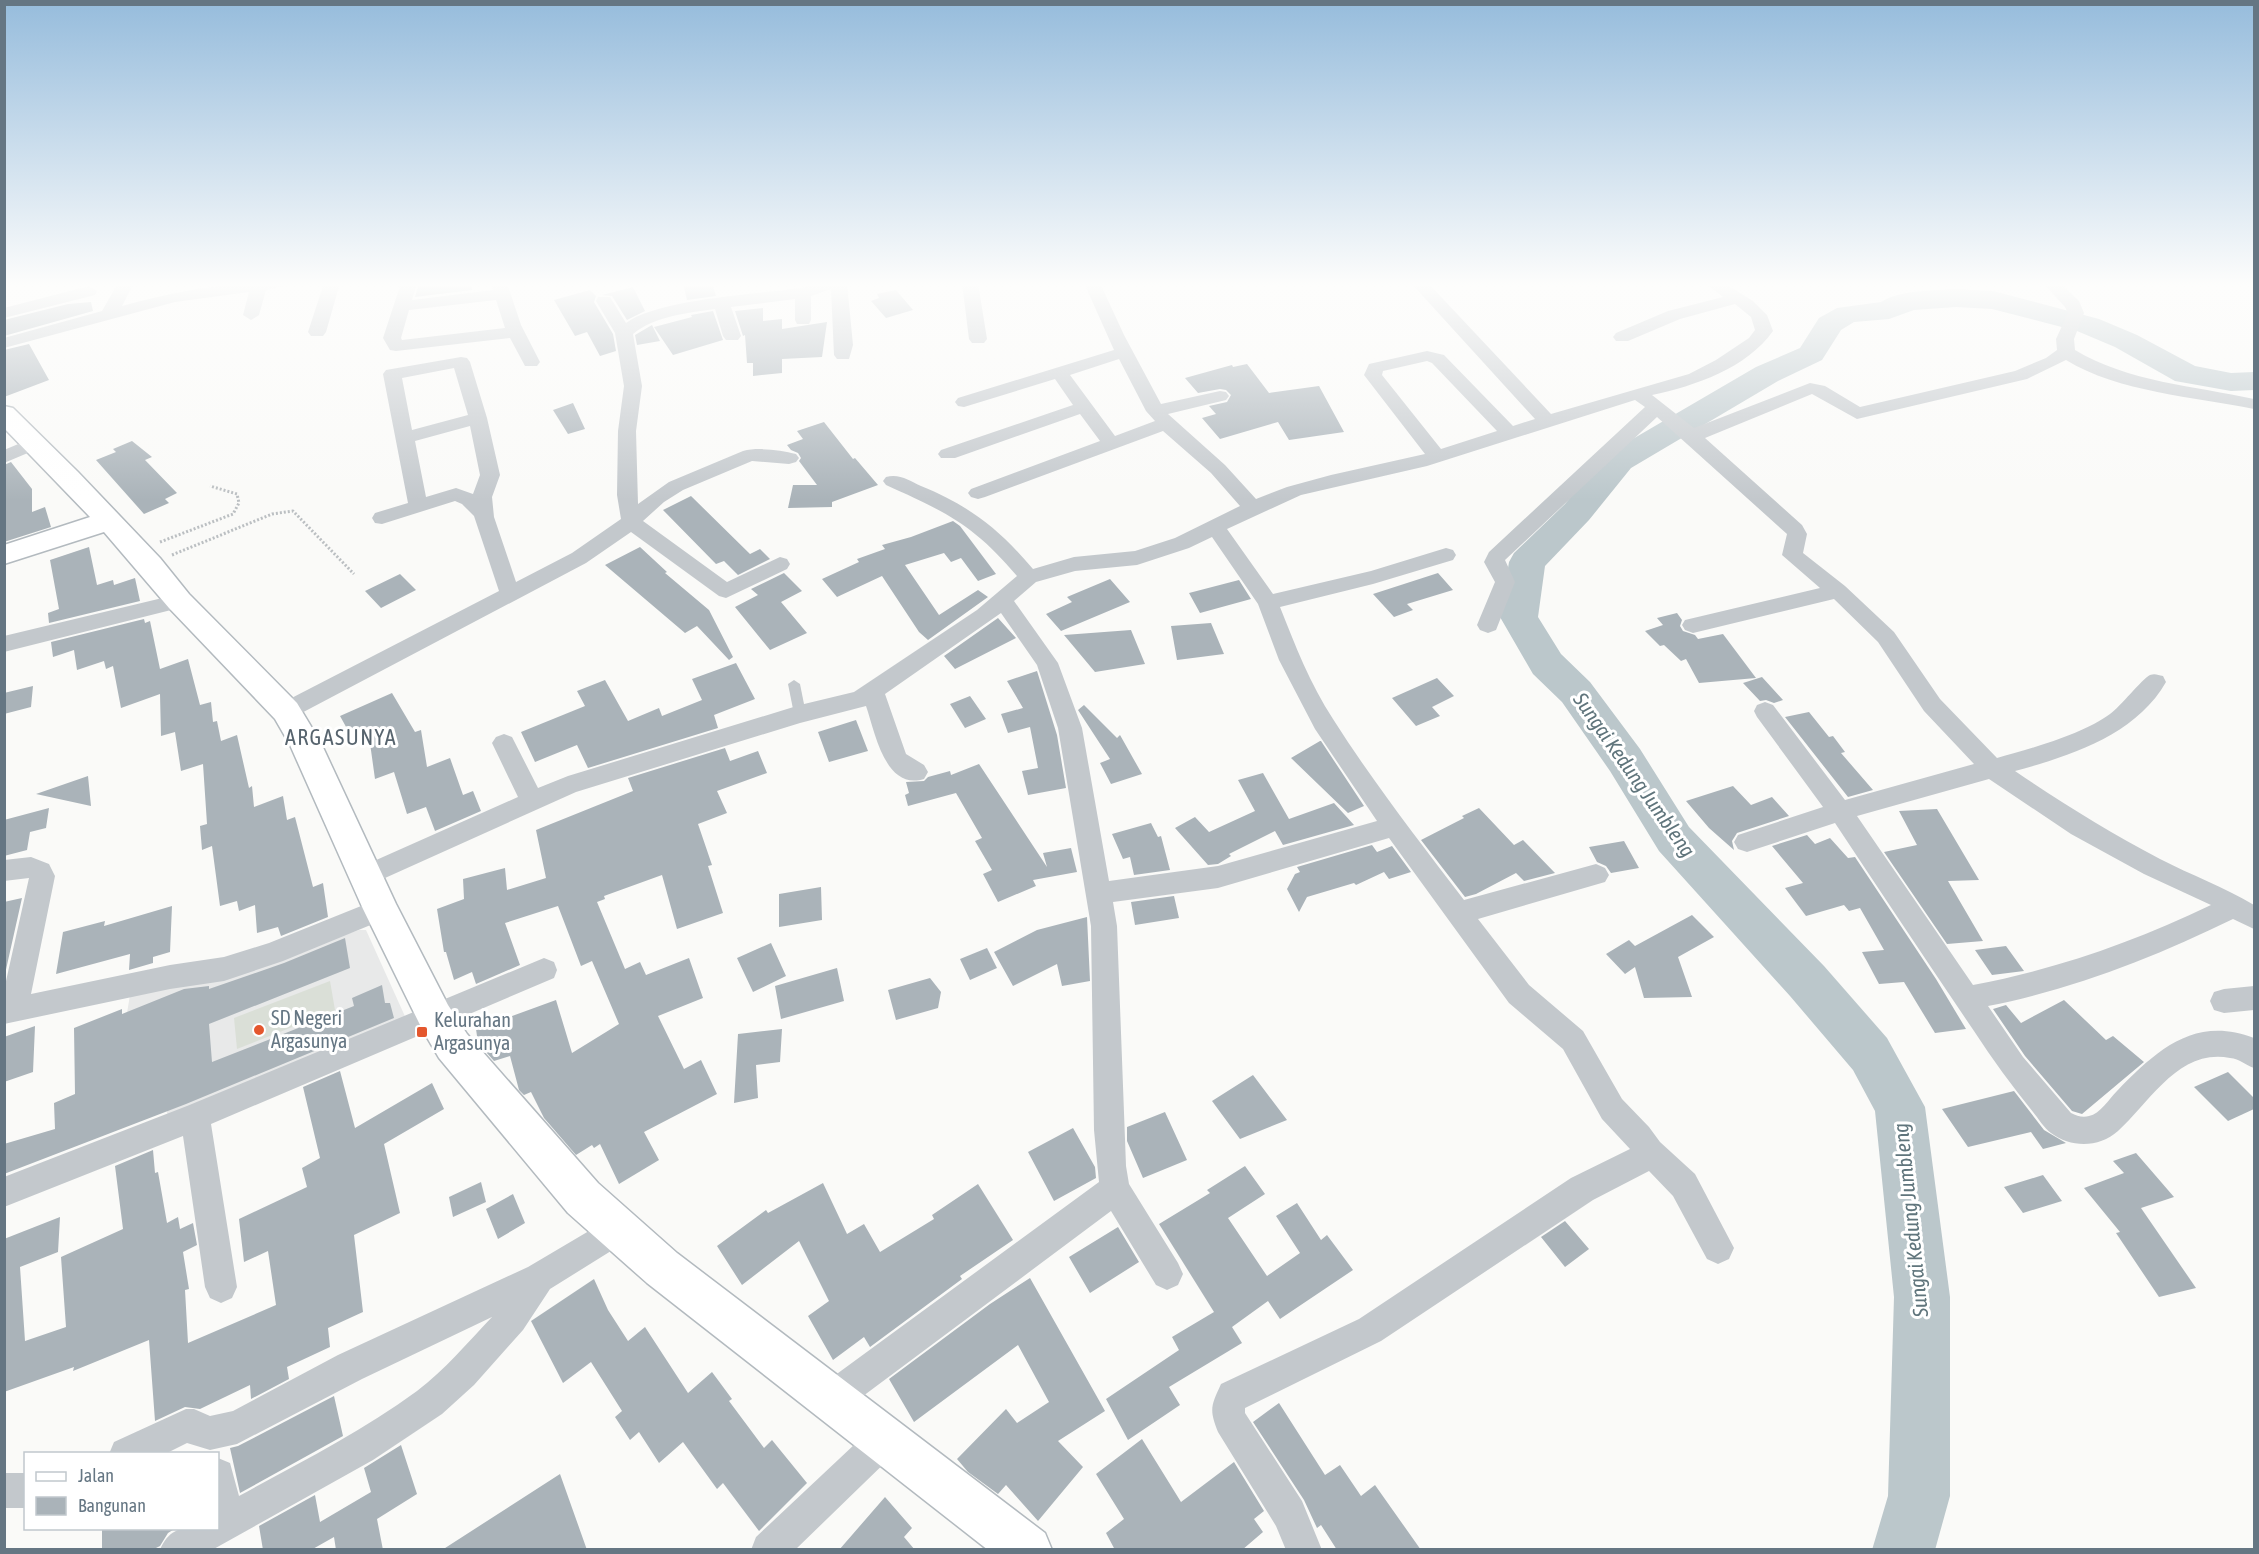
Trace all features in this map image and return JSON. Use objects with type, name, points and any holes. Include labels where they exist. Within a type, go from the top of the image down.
[{"type":"street","points":[[528,356],[531,362]]},
{"type":"street","points":[[628,356],[633,386],[627,431],[627,495],[630,522],[726,591],[780,564]]},
{"type":"street","points":[[964,402],[1113,356]]},
{"type":"street","points":[[1126,356],[1161,417],[1218,469],[1253,508]]},
{"type":"street","points":[[1437,457],[1372,375],[1375,368],[1427,356],[1438,359],[1509,434]]},
{"type":"street","points":[[1486,356],[1547,421]]},
{"type":"street","points":[[365,876],[568,785],[800,714],[850,703],[873,692],[1003,601],[1015,587],[1029,577],[1074,564],[1137,558],[1182,543],[1253,508],[1313,485],[1437,457],[1638,393],[1695,378],[1734,356]]},
{"type":"street","points":[[1688,432],[1810,388],[1819,390],[1857,413],[2021,375],[2045,365],[2055,356]]},
{"type":"street","points":[[2074,356],[2076,359],[2112,373],[2254,404]]},
{"type":"street","points":[[418,507],[392,374],[461,362],[478,418],[490,475],[482,497],[482,513],[510,593]]},
{"type":"street","points":[[1059,372],[1111,444]]},
{"type":"street","points":[[1638,393],[1688,432],[1795,530],[1797,534],[1792,555],[1838,591],[1886,637],[1932,705],[1993,769],[2080,827],[2153,867],[2244,912]]},
{"type":"street","points":[[978,493],[1111,444],[1161,417],[1220,396]]},
{"type":"street","points":[[948,454],[1084,407]]},
{"type":"street","points":[[1488,625],[1505,582],[1494,562],[1496,557],[1659,410]]},
{"type":"street","points":[[4,413],[20,450],[108,520],[179,601],[286,711],[305,742],[365,876],[435,1017],[468,1066],[542,1152],[616,1230],[662,1268],[1028,1550]]},
{"type":"street","points":[[404,438],[478,418]]},
{"type":"street","points":[[286,711],[579,558],[630,522],[667,491],[735,460],[756,454],[789,458]]},
{"type":"street","points":[[893,481],[954,509],[970,520],[1006,550],[1029,577]]},
{"type":"street","points":[[382,518],[456,494],[469,501],[482,513]]},
{"type":"street","points":[[4,555],[108,520]]},
{"type":"street","points":[[1215,528],[1268,603],[1290,660],[1323,723],[1394,825],[1519,994],[1573,1040],[1612,1109],[1639,1137],[1649,1152],[1684,1185],[1718,1248]]},
{"type":"street","points":[[1268,603],[1373,577],[1446,555]]},
{"type":"street","points":[[1693,625],[1838,591]]},
{"type":"street","points":[[4,644],[179,601]]},
{"type":"street","points":[[1003,601],[1047,663],[1070,728],[1104,926],[1108,1130],[1115,1189],[1167,1274]]},
{"type":"street","points":[[1747,842],[1840,811],[1993,769],[2083,738],[2117,721],[2155,682]]},
{"type":"street","points":[[873,692],[896,760],[916,772]]},
{"type":"street","points":[[1765,711],[1840,811],[2013,1066],[2061,1123],[2081,1131],[2094,1130],[2106,1123],[2157,1070],[2176,1055],[2203,1045],[2227,1044],[2249,1049],[2254,1055]]},
{"type":"street","points":[[504,743],[532,801]]},
{"type":"street","points":[[1098,893],[1218,877],[1394,825]]},
{"type":"street","points":[[4,871],[31,867],[40,871],[42,876],[9,1011],[170,977],[224,969],[274,953],[381,909]]},
{"type":"street","points":[[1459,913],[1596,875]]},
{"type":"street","points":[[1968,998],[2017,990],[2102,965],[2194,926],[2244,912]]},
{"type":"street","points":[[4,1192],[195,1117],[544,970]]},
{"type":"street","points":[[2224,1001],[2254,998]]},
{"type":"street","points":[[195,1117],[221,1287]]},
{"type":"street","points":[[1304,1550],[1289,1514],[1230,1420],[1227,1409],[1233,1396],[1370,1330],[1582,1189],[1638,1161],[1649,1152]]},
{"type":"street","points":[[831,1399],[1115,1189]]},
{"type":"street","points":[[130,1452],[186,1426],[194,1426],[212,1443],[237,1427],[350,1367],[539,1278],[616,1230]]},
{"type":"street","points":[[219,1526],[361,1448],[430,1402],[462,1373],[512,1319],[539,1278]]},
{"type":"street","points":[[769,1550],[884,1440]]},
{"type":"street","points":[[4,1491],[24,1490]]},
{"type":"street","points":[[178,1550],[212,1530]]},
{"type":"lane","points":[[794,684],[800,714]]},
{"type":"path","points":[[143,558],[233,514],[239,503],[237,494],[210,486]]},
{"type":"path","points":[[143,558],[272,514],[292,511],[354,574]]},
{"type":"shaded area","name":"SD Negeri Argasunya","points":[[359,930],[366,930],[408,1023],[169,1120],[163,1097],[127,1013],[131,989],[212,978]]},
{"type":"shaded area","points":[[330,981],[335,1010],[237,1049],[234,1018]]},
{"type":"building","points":[[4,356],[35,356],[49,380],[4,397]]},
{"type":"building","points":[[746,356],[822,356],[782,359],[782,373],[753,376],[753,363],[747,363]]},
{"type":"building","points":[[1247,364],[1269,393],[1319,386],[1344,432],[1289,440],[1278,422],[1220,439],[1202,418],[1216,414],[1209,406],[1227,402],[1231,395],[1226,390],[1220,389],[1198,393],[1185,378],[1232,365],[1233,367]]},
{"type":"building","points":[[573,403],[585,429],[568,434],[553,410]]},
{"type":"building","points":[[824,422],[853,459],[855,458],[878,485],[832,502],[832,507],[788,508],[793,485],[817,485],[799,461],[801,458],[798,453],[787,445],[803,439],[797,431]]},
{"type":"building","points":[[132,441],[152,457],[145,460],[177,493],[165,499],[169,503],[144,514],[96,460],[116,452],[113,449]]},
{"type":"building","points":[[11,462],[32,489],[32,512],[45,507],[51,527],[4,542],[4,465]]},
{"type":"building","points":[[691,496],[750,554],[760,549],[770,559],[738,575],[724,561],[716,564],[663,510]]},
{"type":"building","points":[[953,521],[960,526],[996,574],[978,581],[961,558],[951,562],[944,553],[905,565],[939,615],[978,590],[988,597],[928,640],[919,632],[882,576],[837,597],[822,579],[859,562],[857,559],[885,549],[882,545]]},
{"type":"building","points":[[89,547],[97,585],[113,580],[114,585],[135,578],[140,601],[49,623],[48,613],[59,609],[50,560]]},
{"type":"building","points":[[640,547],[667,572],[665,573],[709,610],[733,657],[729,660],[697,626],[685,633],[605,565]]},
{"type":"building","points":[[784,573],[802,591],[781,602],[807,633],[770,650],[735,607],[758,595],[751,589]]},
{"type":"building","points":[[1438,573],[1453,590],[1407,604],[1413,610],[1394,617],[1373,594]]},
{"type":"building","points":[[400,574],[416,590],[381,608],[365,591]]},
{"type":"building","points":[[1110,579],[1130,602],[1061,631],[1046,614],[1072,602],[1067,597]]},
{"type":"building","points":[[1239,580],[1251,599],[1200,613],[1189,593]]},
{"type":"building","points":[[1677,613],[1682,620],[1680,626],[1683,631],[1695,635],[1698,639],[1723,634],[1756,678],[1699,683],[1686,659],[1681,661],[1664,645],[1660,646],[1645,631],[1663,625],[1657,618]]},
{"type":"building","points":[[998,618],[1016,638],[955,669],[944,656]]},
{"type":"building","points":[[144,619],[145,623],[150,621],[160,669],[188,659],[200,705],[211,702],[213,722],[217,721],[221,741],[237,735],[249,788],[252,786],[254,807],[283,796],[287,820],[295,817],[313,887],[323,883],[328,917],[281,936],[278,927],[257,933],[255,905],[239,911],[237,901],[220,906],[212,846],[202,850],[200,826],[207,824],[203,764],[181,771],[175,732],[161,736],[160,694],[121,708],[113,666],[106,669],[104,661],[77,670],[74,650],[53,657],[51,642]]},
{"type":"building","points":[[1211,623],[1224,654],[1177,660],[1171,626]]},
{"type":"building","points":[[1131,630],[1145,664],[1095,672],[1064,635]]},
{"type":"building","points":[[736,663],[755,699],[714,715],[718,728],[588,768],[577,745],[535,762],[521,732],[585,706],[577,691],[605,680],[628,721],[659,708],[662,716],[702,700],[692,679]]},
{"type":"building","points":[[1037,671],[1057,735],[1066,788],[1028,795],[1022,771],[1038,768],[1030,727],[1008,733],[1001,714],[1023,708],[1007,681]]},
{"type":"building","points":[[1762,677],[1783,700],[1774,703],[1766,700],[1760,701],[1743,683]]},
{"type":"building","points":[[1437,678],[1454,696],[1432,707],[1440,716],[1416,726],[1392,698]]},
{"type":"building","points":[[33,686],[31,707],[4,714],[4,693]]},
{"type":"building","points":[[392,693],[415,732],[421,730],[427,767],[450,758],[463,795],[473,791],[481,811],[435,831],[426,807],[407,814],[394,772],[375,779],[369,736],[355,743],[340,716]]},
{"type":"building","points":[[970,696],[986,719],[965,728],[950,704]]},
{"type":"building","points":[[1084,705],[1117,738],[1120,735],[1142,774],[1111,784],[1100,763],[1110,759],[1078,710]]},
{"type":"building","points":[[1809,712],[1829,737],[1833,736],[1845,752],[1841,753],[1873,790],[1848,797],[1785,717]]},
{"type":"building","points":[[856,720],[868,751],[829,762],[818,732]]},
{"type":"building","points":[[1320,741],[1364,806],[1348,813],[1291,758]]},
{"type":"building","points":[[725,748],[730,761],[758,751],[767,773],[717,791],[727,813],[698,824],[712,865],[708,866],[723,913],[677,929],[662,875],[604,896],[605,899],[597,902],[625,969],[640,962],[646,975],[689,958],[703,998],[658,1016],[684,1069],[701,1060],[717,1094],[644,1132],[659,1160],[619,1184],[600,1144],[594,1148],[592,1145],[576,1155],[544,1118],[531,1092],[524,1095],[519,1090],[510,1056],[494,1061],[478,1043],[476,1029],[556,1000],[572,1053],[619,1024],[592,961],[581,966],[558,906],[505,923],[520,965],[476,984],[472,972],[454,980],[446,952],[444,952],[437,909],[464,899],[463,879],[505,868],[507,890],[546,878],[536,830],[633,791],[628,778]]},
{"type":"building","points":[[979,764],[1047,867],[1043,853],[1071,848],[1077,872],[1033,880],[1036,886],[998,902],[983,874],[992,870],[975,841],[982,838],[956,793],[908,806],[905,795],[909,793],[906,782],[924,781],[928,777],[950,771],[951,775]]},
{"type":"building","points":[[1263,773],[1289,819],[1334,803],[1354,825],[1283,845],[1275,831],[1229,854],[1231,856],[1218,864],[1208,865],[1175,828],[1195,817],[1209,832],[1255,811],[1238,780]]},
{"type":"building","points":[[88,776],[91,806],[36,794]]},
{"type":"building","points":[[1733,786],[1751,805],[1772,797],[1789,816],[1737,833],[1732,841],[1734,850],[1709,828],[1686,801]]},
{"type":"building","points":[[49,808],[46,828],[30,832],[27,850],[4,856],[4,820]]},
{"type":"building","points":[[1479,808],[1514,845],[1523,840],[1555,873],[1524,881],[1516,873],[1476,894],[1465,897],[1421,840]]},
{"type":"building","points":[[1937,809],[1979,880],[1948,881],[1983,941],[1947,944],[1884,852],[1917,845],[1899,811]]},
{"type":"building","points":[[1151,823],[1158,837],[1161,836],[1170,870],[1134,875],[1130,857],[1123,859],[1112,834]]},
{"type":"building","points":[[1807,835],[1815,844],[1830,838],[1848,858],[1855,857],[1936,979],[1966,1029],[1935,1033],[1904,982],[1879,984],[1862,952],[1884,950],[1860,908],[1849,911],[1844,905],[1806,916],[1785,888],[1803,883],[1772,846]]},
{"type":"building","points":[[1624,841],[1639,868],[1611,873],[1606,866],[1597,862],[1589,847]]},
{"type":"building","points":[[1372,845],[1377,852],[1392,846],[1411,872],[1389,879],[1384,872],[1356,885],[1354,883],[1307,897],[1299,912],[1287,889],[1295,874],[1300,872],[1297,867]]},
{"type":"building","points":[[821,887],[822,920],[779,927],[779,894]]},
{"type":"building","points":[[1174,896],[1179,918],[1135,925],[1131,902]]},
{"type":"building","points":[[22,898],[5,974],[4,974],[4,902]]},
{"type":"building","points":[[172,906],[170,952],[153,957],[153,963],[129,970],[130,954],[56,974],[63,932],[105,921],[104,926]]},
{"type":"building","points":[[1692,915],[1714,937],[1678,957],[1692,997],[1644,998],[1635,967],[1625,974],[1606,954],[1629,940],[1635,946]]},
{"type":"building","points":[[1087,917],[1090,981],[1062,986],[1057,964],[1013,986],[994,952],[1037,930]]},
{"type":"building","points":[[345,938],[350,968],[209,1024],[212,1062],[354,1006],[352,998],[382,985],[385,1003],[390,1003],[394,1018],[186,1104],[4,1174],[4,1144],[55,1129],[54,1103],[75,1094],[74,1028],[122,1009],[122,1014],[184,989],[209,986],[209,989],[284,963]]},
{"type":"building","points":[[771,943],[786,976],[753,992],[737,958]]},
{"type":"building","points":[[2006,946],[2024,971],[1992,975],[1975,950]]},
{"type":"building","points":[[987,948],[997,968],[970,980],[960,959]]},
{"type":"building","points":[[837,968],[844,1001],[781,1019],[775,986]]},
{"type":"building","points":[[930,978],[941,992],[938,1008],[896,1020],[888,990]]},
{"type":"building","points":[[2064,1000],[2106,1040],[2113,1036],[2144,1062],[2082,1114],[2072,1111],[2025,1056],[1993,1009],[2006,1005],[2021,1023]]},
{"type":"building","points":[[35,1026],[33,1072],[4,1082],[4,1037]]},
{"type":"building","points":[[782,1029],[780,1062],[756,1065],[758,1098],[734,1103],[738,1034]]},
{"type":"building","points":[[340,1071],[355,1128],[432,1083],[444,1109],[384,1144],[400,1213],[354,1235],[363,1312],[328,1328],[330,1347],[287,1367],[289,1379],[251,1399],[250,1385],[200,1409],[185,1407],[155,1421],[149,1340],[73,1371],[74,1367],[4,1392],[4,1239],[60,1217],[58,1252],[20,1267],[25,1341],[66,1327],[61,1257],[123,1229],[115,1166],[153,1150],[155,1173],[158,1172],[167,1223],[178,1217],[180,1229],[193,1223],[197,1245],[183,1252],[189,1289],[185,1290],[188,1343],[276,1305],[268,1251],[244,1262],[239,1219],[307,1187],[302,1168],[320,1158],[303,1087]]},
{"type":"building","points":[[2228,1072],[2254,1098],[2254,1109],[2228,1121],[2194,1087]]},
{"type":"building","points":[[1253,1075],[1287,1120],[1240,1139],[1212,1101]]},
{"type":"building","points":[[2014,1091],[2044,1130],[2066,1143],[2043,1149],[2031,1132],[1968,1147],[1942,1109]]},
{"type":"building","points":[[1165,1112],[1187,1160],[1143,1178],[1127,1141],[1127,1127]]},
{"type":"building","points":[[1073,1128],[1095,1167],[1096,1178],[1054,1201],[1028,1152]]},
{"type":"building","points":[[2136,1153],[2174,1197],[2141,1208],[2196,1288],[2159,1297],[2116,1233],[2120,1232],[2084,1188],[2124,1173],[2113,1161]]},
{"type":"building","points":[[1245,1166],[1265,1194],[1228,1218],[1267,1276],[1300,1253],[1276,1216],[1297,1203],[1321,1240],[1327,1235],[1353,1270],[1280,1319],[1268,1301],[1232,1327],[1242,1343],[1169,1387],[1180,1405],[1128,1440],[1106,1399],[1179,1350],[1172,1337],[1214,1312],[1159,1224],[1210,1193],[1207,1190]]},
{"type":"building","points":[[2043,1175],[2062,1201],[2023,1213],[2004,1187]]},
{"type":"building","points":[[481,1182],[486,1202],[453,1217],[449,1197]]},
{"type":"building","points":[[823,1183],[847,1234],[864,1224],[880,1252],[934,1219],[932,1215],[978,1184],[1013,1240],[960,1276],[962,1279],[870,1347],[864,1337],[833,1360],[808,1316],[829,1301],[799,1241],[742,1285],[717,1246],[766,1210],[768,1213]]},
{"type":"building","points":[[513,1194],[525,1223],[498,1239],[486,1209]]},
{"type":"building","points":[[1565,1221],[1589,1249],[1565,1267],[1541,1237]]},
{"type":"building","points":[[1118,1227],[1139,1262],[1090,1293],[1069,1257]]},
{"type":"building","points":[[1030,1278],[1105,1411],[1058,1441],[1083,1467],[1038,1521],[1006,1485],[998,1494],[968,1472],[957,1459],[1006,1409],[1017,1423],[1049,1402],[1018,1345],[914,1422],[889,1379],[990,1304]]},
{"type":"building","points":[[594,1279],[608,1310],[628,1341],[645,1327],[688,1393],[712,1372],[732,1399],[729,1401],[764,1448],[772,1440],[807,1483],[759,1531],[723,1483],[717,1489],[683,1442],[659,1463],[639,1432],[630,1440],[615,1417],[622,1411],[591,1362],[563,1383],[531,1321]]},
{"type":"building","points":[[334,1396],[343,1436],[240,1493],[230,1448]]},
{"type":"building","points":[[1279,1403],[1325,1475],[1340,1465],[1361,1496],[1375,1485],[1421,1550],[1337,1550],[1321,1525],[1317,1528],[1304,1500],[1253,1422]]},
{"type":"building","points":[[1142,1439],[1181,1502],[1234,1462],[1264,1511],[1254,1519],[1263,1532],[1242,1550],[1115,1550],[1106,1533],[1124,1519],[1096,1474]]},
{"type":"building","points":[[401,1445],[417,1494],[377,1519],[383,1550],[336,1550],[334,1537],[311,1550],[263,1550],[259,1526],[315,1495],[320,1522],[371,1492],[364,1468]]},
{"type":"building","points":[[560,1474],[587,1550],[442,1550]]},
{"type":"building","points":[[885,1497],[912,1528],[904,1537],[915,1550],[839,1550]]},
{"type":"building","points":[[102,1530],[173,1530],[168,1533],[160,1546],[152,1550],[102,1550]]},
{"type":"waterway","name":"Sungai Kedung Jumbleng","points":[[1808,356],[1767,374],[1619,461],[1577,512],[1527,562],[1519,617],[1547,664],[1576,692],[1625,760],[1674,839],[1807,981],[1870,1054],[1900,1107],[1922,1297],[1919,1496],[1903,1550]]},
{"type":"waterway","name":"Sungai Kedung Jumbleng","points":[[2152,356],[2186,374],[2231,382],[2254,381]]},
{"type":"place","name":"SD Negeri Argasunya","points":[[259,1030]]},
{"type":"place","name":"Kelurahan Argasunya","points":[[422,1032]]},
{"type":"district","name":"ARGASUNYA","points":[[341,737]]}]
